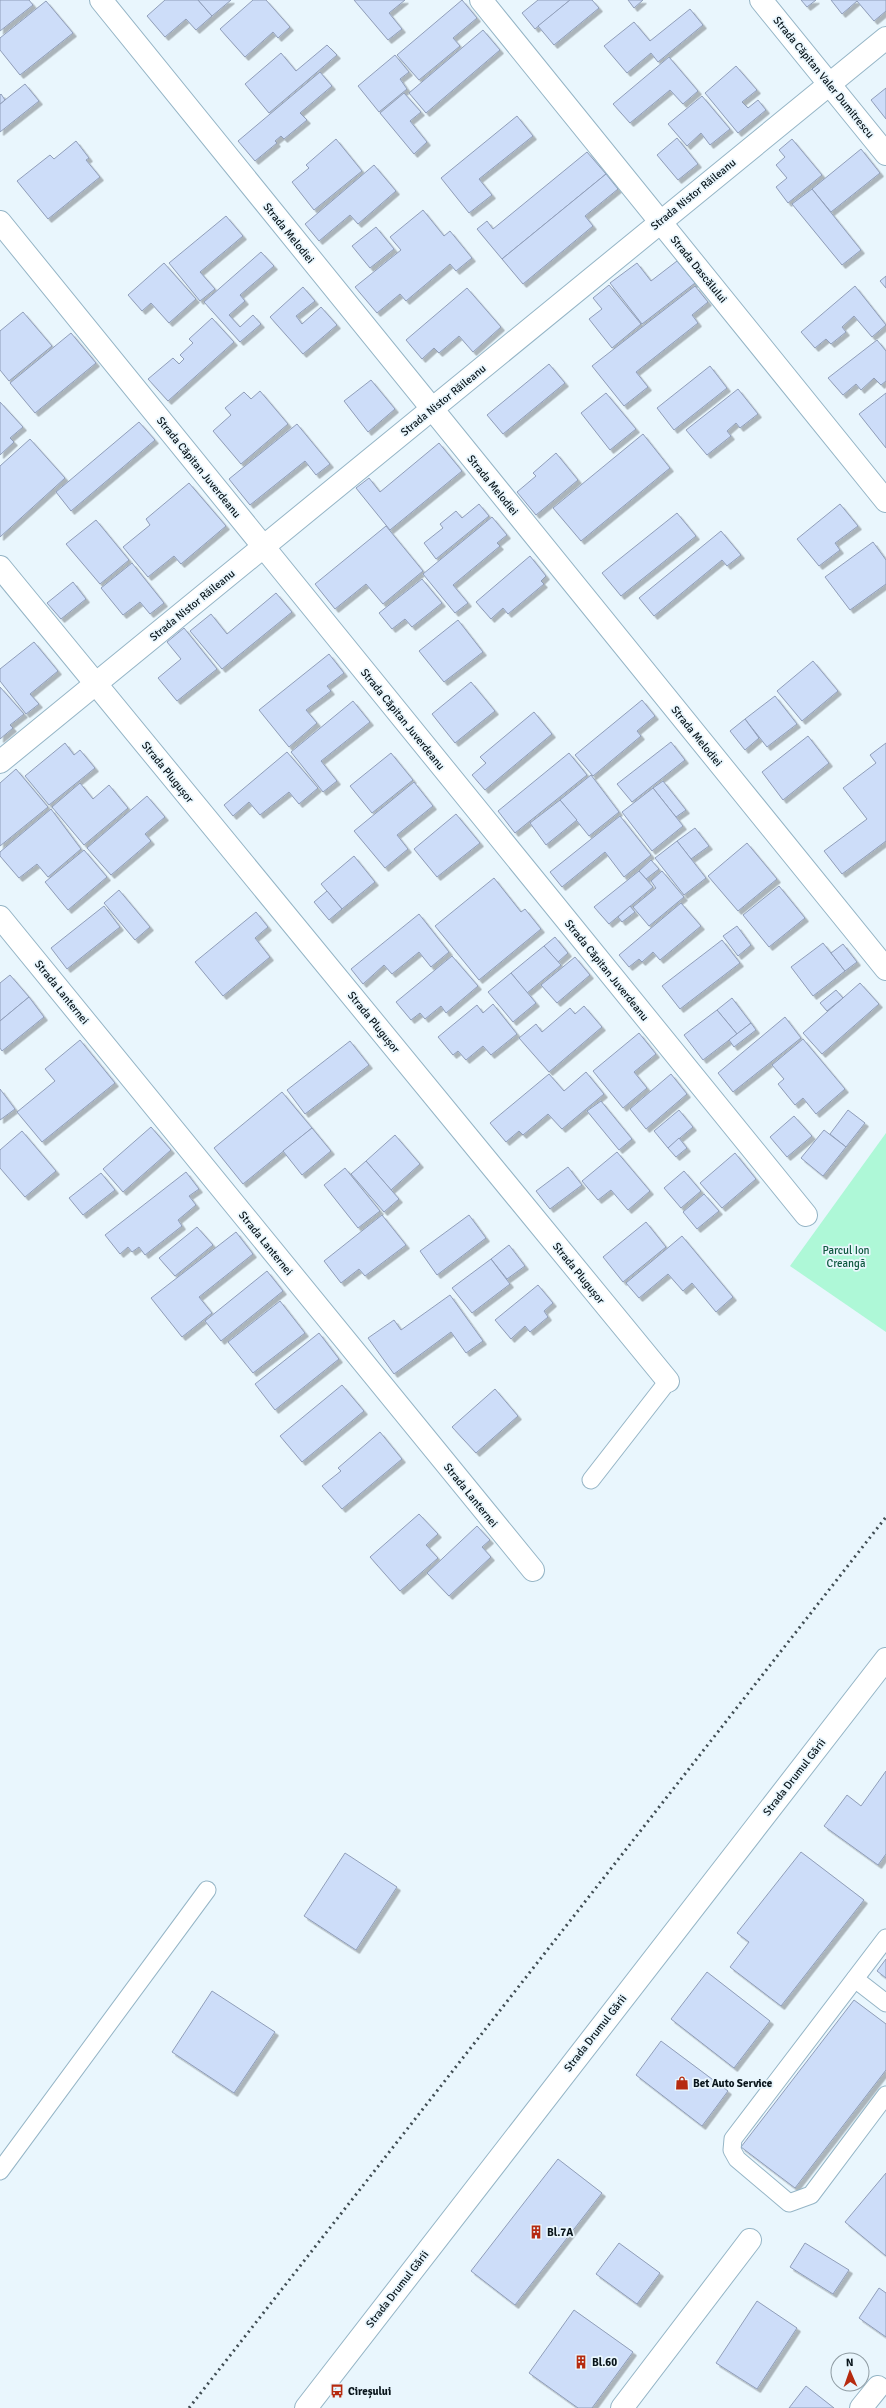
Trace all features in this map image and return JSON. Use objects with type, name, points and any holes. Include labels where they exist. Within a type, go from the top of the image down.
[{"type":"street","name":"Strada Melodiei","points":[[101,0],[886,969]]},
{"type":"street","name":"Strada Dascălului","points":[[481,0],[886,501]]},
{"type":"street","name":"Strada Căpitan Valer Dumitrescu","points":[[761,0],[886,154]]},
{"type":"street","name":"Strada Nistor Răileanu","points":[[0,762],[432,410],[660,221],[886,38]]},
{"type":"street","name":"Strada Căpitan Juverdeanu","points":[[0,222],[806,1215]]},
{"type":"street","name":"Strada Plugușor","points":[[0,567],[668,1381]]},
{"type":"street","name":"Strada Lanternei","points":[[0,917],[533,1570]]},
{"type":"street","name":"Strada Drumul Gării","points":[[306,2408],[886,1659]]},
{"type":"street","points":[[622,2408],[750,2240]]},
{"type":"street","points":[[861,2408],[878,2387]]},
{"type":"lane","name":"Strada Plugușor","points":[[591,1480],[668,1381]]},
{"type":"lane","points":[[0,2171],[207,1890]]},
{"type":"lane","points":[[886,1938],[733,2140],[732,2150],[737,2159],[789,2203],[802,2200],[811,2195],[886,2095]]},
{"type":"lane","points":[[855,1979],[886,2003]]},
{"type":"green space","name":"Parcul Ion Creangă","points":[[886,1133],[886,1332],[790,1266]]},
{"type":"building","points":[[0,0],[29,0],[33,5],[0,31]]},
{"type":"building","points":[[165,0],[198,0],[212,16],[196,30],[186,19],[165,37],[147,16]]},
{"type":"building","points":[[198,0],[231,0],[212,16]]},
{"type":"building","points":[[253,0],[266,0],[290,27],[278,38],[273,32],[245,57],[220,29]]},
{"type":"building","points":[[354,0],[405,0],[389,13],[402,29],[388,40]]},
{"type":"building","points":[[462,0],[477,18],[453,38],[460,46],[419,80],[397,55]]},
{"type":"building","points":[[538,0],[570,0],[535,29],[522,13]]},
{"type":"building","points":[[570,0],[592,0],[599,8],[554,45],[538,26]]},
{"type":"building","points":[[628,0],[643,0],[634,8]]},
{"type":"building","points":[[801,0],[816,0],[807,7]]},
{"type":"building","points":[[831,0],[886,0],[886,11],[874,21],[857,1],[842,14]]},
{"type":"building","points":[[46,1],[73,33],[20,75],[0,50],[0,38]]},
{"type":"building","points":[[690,9],[703,25],[658,62],[651,53],[627,73],[604,46],[634,22],[650,41]]},
{"type":"building","points":[[483,30],[500,50],[426,113],[409,93]]},
{"type":"building","points":[[327,45],[337,55],[269,113],[245,84],[281,53],[296,71]]},
{"type":"building","points":[[395,55],[409,72],[400,79],[407,89],[379,112],[358,86]]},
{"type":"building","points":[[669,57],[698,91],[683,104],[670,90],[630,123],[613,104]]},
{"type":"building","points":[[736,66],[757,90],[742,102],[748,108],[758,100],[766,110],[738,133],[705,93]]},
{"type":"building","points":[[320,72],[332,86],[300,113],[307,120],[284,139],[281,136],[275,141],[277,143],[255,161],[238,141]]},
{"type":"building","points":[[25,84],[39,101],[0,132],[0,104]]},
{"type":"building","points":[[886,88],[886,119],[871,100]]},
{"type":"building","points":[[404,93],[421,112],[410,121],[427,142],[414,154],[380,113]]},
{"type":"building","points":[[1,94],[5,100],[0,104],[0,95]]},
{"type":"building","points":[[702,96],[730,129],[710,145],[701,133],[687,146],[668,124]]},
{"type":"building","points":[[517,116],[533,136],[479,179],[492,195],[469,213],[441,178]]},
{"type":"building","points":[[677,138],[698,164],[678,180],[657,155]]},
{"type":"building","points":[[336,139],[362,171],[314,210],[292,182],[309,168],[306,165]]},
{"type":"building","points":[[792,139],[822,175],[788,203],[776,187],[787,178],[776,165],[785,157],[779,150]]},
{"type":"building","points":[[76,141],[89,158],[86,160],[100,177],[48,219],[17,181],[50,155],[54,159]]},
{"type":"building","points":[[861,149],[880,173],[831,212],[812,189]]},
{"type":"building","points":[[587,152],[606,174],[502,259],[477,229],[487,221],[493,229]]},
{"type":"building","points":[[374,165],[396,191],[358,224],[350,215],[319,241],[305,224]]},
{"type":"building","points":[[606,174],[618,189],[585,216],[593,226],[523,284],[502,259]]},
{"type":"building","points":[[812,189],[861,250],[842,265],[792,204]]},
{"type":"building","points":[[423,210],[444,236],[450,231],[472,258],[456,271],[450,264],[406,301],[400,294],[377,313],[355,287],[401,250],[390,237]]},
{"type":"building","points":[[226,216],[243,236],[200,272],[215,289],[200,301],[169,263]]},
{"type":"building","points":[[376,227],[394,249],[370,268],[352,246]]},
{"type":"building","points":[[261,252],[274,266],[240,295],[245,301],[229,315],[240,327],[253,315],[261,324],[240,342],[204,302]]},
{"type":"building","points":[[677,261],[695,283],[642,324],[610,283],[637,263],[651,281]]},
{"type":"building","points":[[164,263],[196,299],[169,323],[151,303],[142,311],[128,295]]},
{"type":"building","points":[[886,276],[886,288],[880,281]]},
{"type":"building","points":[[609,285],[641,324],[612,348],[589,319],[602,309],[593,298]]},
{"type":"building","points":[[695,286],[708,302],[692,315],[698,323],[636,372],[648,387],[624,406],[592,366]]},
{"type":"building","points":[[855,286],[886,325],[872,337],[854,316],[842,327],[846,332],[831,344],[826,339],[815,348],[801,332]]},
{"type":"building","points":[[303,287],[315,301],[296,316],[302,324],[321,307],[337,325],[303,354],[270,317]]},
{"type":"building","points":[[467,288],[501,327],[473,352],[459,336],[439,353],[434,348],[422,359],[406,340]]},
{"type":"building","points":[[23,312],[52,346],[9,381],[0,370],[0,331]]},
{"type":"building","points":[[212,318],[234,342],[168,401],[148,379],[173,358],[179,364],[184,359],[180,355],[193,343],[189,339]]},
{"type":"building","points":[[71,333],[96,363],[35,413],[10,383]]},
{"type":"building","points":[[877,340],[886,351],[886,381],[881,385],[874,378],[861,390],[856,384],[843,395],[828,378]]},
{"type":"building","points":[[549,364],[565,383],[503,434],[487,415]]},
{"type":"building","points":[[710,366],[727,388],[674,430],[657,408]]},
{"type":"building","points":[[371,380],[395,409],[368,432],[344,401]]},
{"type":"building","points":[[738,389],[758,414],[740,428],[736,423],[727,431],[731,436],[707,455],[686,430]]},
{"type":"building","points":[[260,391],[288,424],[241,464],[213,431],[231,415],[225,408],[244,392],[251,399]]},
{"type":"building","points":[[606,393],[636,429],[610,450],[581,413]]},
{"type":"building","points":[[886,393],[886,448],[859,414]]},
{"type":"building","points":[[0,402],[23,427],[10,438],[14,442],[0,455]]},
{"type":"building","points":[[139,422],[155,440],[71,511],[56,492]]},
{"type":"building","points":[[297,424],[330,464],[316,475],[305,461],[250,505],[229,479]]},
{"type":"building","points":[[643,434],[670,468],[581,541],[553,508]]},
{"type":"building","points":[[30,439],[65,478],[0,537],[0,466]]},
{"type":"building","points":[[439,443],[462,471],[390,530],[356,488],[369,478],[380,492]]},
{"type":"building","points":[[556,453],[578,480],[536,515],[517,492],[536,476],[533,473]]},
{"type":"building","points":[[189,483],[226,526],[181,564],[174,556],[148,577],[123,547],[150,525],[146,519]]},
{"type":"building","points":[[479,504],[489,516],[436,559],[424,543],[443,528],[440,524],[456,511],[462,518]]},
{"type":"building","points":[[840,504],[858,526],[835,543],[840,550],[819,566],[797,539]]},
{"type":"building","points":[[677,513],[696,536],[621,596],[602,573]]},
{"type":"building","points":[[492,517],[507,535],[497,543],[500,546],[453,585],[468,603],[455,613],[423,574]]},
{"type":"building","points":[[96,520],[129,560],[100,584],[66,544]]},
{"type":"building","points":[[386,526],[423,571],[383,604],[366,584],[335,609],[315,584]]},
{"type":"building","points":[[721,531],[741,555],[727,566],[722,560],[654,616],[639,598]]},
{"type":"building","points":[[873,542],[886,560],[886,584],[850,610],[825,577]]},
{"type":"building","points":[[530,556],[546,576],[541,581],[544,584],[508,614],[503,608],[491,619],[476,602]]},
{"type":"building","points":[[132,563],[164,603],[150,614],[140,602],[123,615],[101,588]]},
{"type":"building","points":[[422,579],[442,603],[412,627],[405,619],[392,629],[379,613]]},
{"type":"building","points":[[73,582],[86,599],[61,619],[47,603]]},
{"type":"building","points":[[276,593],[292,612],[222,669],[190,631],[211,614],[227,634]]},
{"type":"building","points":[[458,620],[483,652],[444,682],[419,651]]},
{"type":"building","points":[[184,628],[217,669],[177,701],[158,678],[181,659],[167,642]]},
{"type":"building","points":[[34,642],[58,671],[30,694],[39,704],[26,714],[0,681],[0,669]]},
{"type":"building","points":[[329,654],[344,673],[327,686],[331,691],[306,710],[317,723],[289,747],[259,710]]},
{"type":"building","points":[[813,661],[838,691],[802,721],[777,691]]},
{"type":"building","points":[[471,682],[495,711],[455,743],[432,714]]},
{"type":"building","points":[[0,687],[24,714],[10,725],[13,728],[0,739]]},
{"type":"building","points":[[775,696],[797,724],[767,747],[745,719]]},
{"type":"building","points":[[642,700],[655,716],[637,731],[641,736],[593,776],[575,755]]},
{"type":"building","points":[[353,701],[370,722],[321,761],[337,781],[323,792],[291,752]]},
{"type":"building","points":[[534,712],[552,734],[485,790],[472,775],[486,763],[480,757]]},
{"type":"building","points":[[745,719],[759,738],[745,750],[730,731]]},
{"type":"building","points":[[808,736],[829,763],[783,800],[762,772]]},
{"type":"building","points":[[671,742],[685,760],[632,802],[617,784]]},
{"type":"building","points":[[65,743],[74,755],[80,750],[95,768],[49,805],[25,776]]},
{"type":"building","points":[[886,743],[886,841],[842,874],[824,851],[867,819],[843,788],[876,763],[870,755]]},
{"type":"building","points":[[287,752],[318,788],[299,804],[289,792],[260,815],[249,802],[233,816],[224,805]]},
{"type":"building","points":[[391,753],[413,780],[372,813],[350,786]]},
{"type":"building","points":[[569,753],[587,775],[515,833],[498,811]]},
{"type":"building","points":[[16,769],[48,807],[0,846],[0,783]]},
{"type":"building","points":[[591,775],[619,812],[589,836],[560,800]]},
{"type":"building","points":[[663,781],[686,810],[676,817],[653,788]]},
{"type":"building","points":[[414,782],[433,806],[397,835],[408,849],[385,868],[354,831]]},
{"type":"building","points":[[80,783],[93,799],[109,785],[128,808],[84,845],[52,807]]},
{"type":"building","points":[[653,788],[683,826],[652,851],[622,812]]},
{"type":"building","points":[[147,796],[165,817],[145,834],[151,841],[111,875],[87,848]]},
{"type":"building","points":[[560,800],[577,820],[546,845],[530,823]]},
{"type":"building","points":[[51,809],[81,849],[48,877],[37,864],[19,878],[0,856],[0,852]]},
{"type":"building","points":[[456,814],[480,843],[437,877],[414,849]]},
{"type":"building","points":[[620,816],[651,855],[624,877],[605,852],[562,887],[550,872]]},
{"type":"building","points":[[695,828],[709,846],[691,859],[677,841]]},
{"type":"building","points":[[677,841],[706,878],[684,895],[655,858]]},
{"type":"building","points":[[747,843],[777,879],[738,911],[708,876]]},
{"type":"building","points":[[84,850],[107,877],[68,910],[45,882]]},
{"type":"building","points":[[354,856],[375,882],[342,909],[321,884]]},
{"type":"building","points":[[651,860],[659,869],[646,879],[639,871]]},
{"type":"building","points":[[639,871],[653,887],[609,924],[594,907]]},
{"type":"building","points":[[662,871],[684,897],[649,926],[633,907],[656,888],[651,881]]},
{"type":"building","points":[[494,878],[521,912],[525,909],[541,929],[479,980],[435,926]]},
{"type":"building","points":[[779,886],[805,918],[769,947],[743,915]]},
{"type":"building","points":[[119,890],[150,927],[135,940],[104,903]]},
{"type":"building","points":[[327,891],[342,909],[329,920],[314,902]]},
{"type":"building","points":[[681,903],[701,926],[660,960],[653,952],[642,962],[639,959],[629,967],[619,955]]},
{"type":"building","points":[[104,906],[120,927],[67,969],[51,948]]},
{"type":"building","points":[[630,906],[635,912],[622,922],[618,917]]},
{"type":"building","points":[[256,912],[268,927],[255,938],[270,957],[223,996],[195,962]]},
{"type":"building","points":[[419,914],[449,952],[431,967],[419,952],[392,974],[384,965],[363,984],[351,969]]},
{"type":"building","points":[[737,926],[751,945],[738,956],[723,936]]},
{"type":"building","points":[[555,937],[568,953],[558,962],[544,946]]},
{"type":"building","points":[[722,940],[740,963],[680,1009],[662,986]]},
{"type":"building","points":[[823,943],[845,971],[813,996],[791,967]]},
{"type":"building","points":[[843,944],[857,962],[845,971],[831,953]]},
{"type":"building","points":[[544,946],[561,965],[527,993],[511,973]]},
{"type":"building","points":[[452,956],[478,986],[446,1013],[441,1006],[425,1019],[420,1013],[411,1020],[396,1002]]},
{"type":"building","points":[[575,957],[590,975],[557,1003],[541,985]]},
{"type":"building","points":[[511,973],[536,1003],[513,1022],[488,992]]},
{"type":"building","points":[[10,975],[29,997],[0,1021],[0,983]]},
{"type":"building","points":[[860,983],[879,1004],[822,1054],[803,1033]]},
{"type":"building","points":[[836,990],[843,998],[827,1011],[820,1003]]},
{"type":"building","points":[[29,997],[44,1017],[2,1051],[0,1048],[0,1021]]},
{"type":"building","points":[[732,998],[751,1023],[737,1034],[717,1010]]},
{"type":"building","points":[[493,1004],[517,1034],[491,1055],[483,1046],[466,1060],[458,1051],[453,1055],[438,1037],[477,1005],[483,1013]]},
{"type":"building","points":[[584,1006],[602,1027],[549,1072],[519,1038],[536,1024],[542,1032],[570,1008],[575,1014]]},
{"type":"building","points":[[717,1010],[737,1034],[703,1060],[684,1035]]},
{"type":"building","points":[[785,1017],[801,1038],[733,1092],[718,1073]]},
{"type":"building","points":[[751,1023],[756,1030],[734,1047],[729,1040]]},
{"type":"building","points":[[639,1033],[656,1054],[634,1072],[647,1088],[623,1108],[593,1071]]},
{"type":"building","points":[[803,1039],[845,1089],[816,1114],[803,1098],[795,1105],[778,1084],[784,1079],[772,1065]]},
{"type":"building","points":[[80,1040],[115,1083],[42,1142],[17,1112],[55,1081],[45,1069]]},
{"type":"building","points":[[350,1041],[369,1065],[305,1114],[287,1090]]},
{"type":"building","points":[[586,1072],[604,1094],[562,1129],[548,1114],[523,1135],[519,1131],[506,1142],[490,1123],[549,1074],[564,1091]]},
{"type":"building","points":[[671,1074],[687,1094],[646,1129],[630,1109]]},
{"type":"building","points":[[0,1089],[15,1109],[0,1120]]},
{"type":"building","points":[[282,1092],[312,1128],[243,1184],[214,1148]]},
{"type":"building","points":[[601,1101],[632,1139],[619,1150],[587,1111]]},
{"type":"building","points":[[679,1110],[693,1127],[668,1148],[654,1131]]},
{"type":"building","points":[[848,1110],[865,1123],[846,1147],[830,1134]]},
{"type":"building","points":[[794,1116],[812,1136],[787,1157],[770,1137]]},
{"type":"building","points":[[151,1127],[171,1150],[123,1192],[103,1169]]},
{"type":"building","points":[[312,1128],[331,1151],[302,1175],[283,1151]]},
{"type":"building","points":[[824,1130],[846,1147],[823,1176],[801,1158]]},
{"type":"building","points":[[22,1131],[56,1171],[25,1197],[0,1168],[0,1150]]},
{"type":"building","points":[[395,1135],[420,1164],[391,1190],[366,1161]]},
{"type":"building","points":[[679,1138],[687,1148],[676,1157],[668,1148]]},
{"type":"building","points":[[617,1152],[650,1191],[628,1210],[611,1190],[598,1200],[582,1181]]},
{"type":"building","points":[[735,1153],[756,1179],[722,1208],[700,1183]]},
{"type":"building","points":[[366,1161],[399,1199],[384,1212],[351,1174]]},
{"type":"building","points":[[568,1167],[582,1185],[550,1209],[536,1191]]},
{"type":"building","points":[[345,1168],[380,1211],[358,1228],[324,1185]]},
{"type":"building","points":[[684,1171],[701,1191],[681,1208],[664,1188]]},
{"type":"building","points":[[186,1172],[199,1189],[189,1196],[196,1205],[178,1220],[182,1226],[145,1255],[139,1247],[132,1252],[128,1247],[120,1254],[105,1235]]},
{"type":"building","points":[[101,1173],[115,1190],[83,1215],[69,1198]]},
{"type":"building","points":[[704,1194],[719,1211],[697,1229],[683,1212]]},
{"type":"building","points":[[382,1215],[406,1245],[365,1276],[359,1269],[341,1283],[324,1261]]},
{"type":"building","points":[[469,1215],[486,1238],[437,1275],[420,1251]]},
{"type":"building","points":[[646,1222],[666,1247],[623,1282],[603,1257]]},
{"type":"building","points":[[197,1227],[213,1245],[175,1276],[159,1258]]},
{"type":"building","points":[[236,1232],[253,1254],[199,1297],[212,1313],[182,1337],[151,1298]]},
{"type":"building","points":[[682,1236],[733,1297],[716,1312],[692,1283],[683,1291],[668,1274],[639,1298],[626,1283]]},
{"type":"building","points":[[509,1245],[525,1266],[507,1279],[491,1259]]},
{"type":"building","points":[[491,1259],[510,1284],[472,1313],[452,1288]]},
{"type":"building","points":[[267,1271],[283,1291],[221,1341],[205,1321]]},
{"type":"building","points":[[538,1285],[553,1303],[544,1311],[548,1317],[530,1332],[525,1326],[511,1339],[495,1320]]},
{"type":"building","points":[[450,1295],[483,1341],[466,1353],[451,1332],[394,1374],[368,1338],[394,1320],[401,1330]]},
{"type":"building","points":[[280,1301],[305,1333],[253,1373],[228,1342]]},
{"type":"building","points":[[319,1333],[339,1359],[275,1410],[255,1384]]},
{"type":"building","points":[[342,1385],[364,1411],[302,1462],[280,1436]]},
{"type":"building","points":[[495,1389],[518,1416],[476,1453],[452,1427]]},
{"type":"building","points":[[380,1432],[402,1459],[342,1509],[322,1486],[341,1471],[338,1468]]},
{"type":"building","points":[[419,1514],[438,1534],[426,1545],[438,1558],[400,1591],[370,1557]]},
{"type":"building","points":[[477,1526],[490,1540],[482,1547],[491,1557],[449,1596],[427,1573]]},
{"type":"building","points":[[886,1771],[886,1854],[878,1865],[824,1826],[847,1795],[861,1806]]},
{"type":"building","points":[[801,1852],[864,1900],[781,2006],[730,1967],[749,1942],[737,1933]]},
{"type":"building","points":[[345,1853],[397,1887],[356,1950],[304,1916]]},
{"type":"building","points":[[886,1959],[886,1978],[877,1971]]},
{"type":"building","points":[[707,1972],[770,2021],[734,2068],[671,2019]]},
{"type":"building","points":[[212,1991],[275,2032],[234,2093],[172,2052]]},
{"type":"building","points":[[854,2000],[886,2024],[886,2070],[795,2188],[741,2147]]},
{"type":"building","name":"Bet Auto Service","points":[[661,2041],[728,2091],[702,2126],[636,2075]]},
{"type":"building","name":"Bl.7A","points":[[558,2159],[602,2193],[515,2305],[471,2271]]},
{"type":"building","points":[[886,2173],[886,2256],[845,2222]]},
{"type":"building","points":[[619,2243],[660,2273],[637,2304],[596,2274]]},
{"type":"building","points":[[805,2243],[849,2270],[833,2294],[790,2267]]},
{"type":"building","points":[[879,2288],[886,2293],[886,2337],[859,2318]]},
{"type":"building","points":[[757,2301],[797,2328],[757,2389],[716,2363]]},
{"type":"building","name":"Bl.60","points":[[574,2310],[633,2352],[592,2408],[578,2408],[529,2373]]},
{"type":"building","points":[[806,2386],[834,2408],[789,2408]]},
{"type":"railway","points":[[189,2408],[886,1517]]},
{"type":"place","name":"Bet Auto Service","points":[[682,2083]]},
{"type":"place","name":"Bl.7A","points":[[536,2232]]},
{"type":"place","name":"Bl.60","points":[[581,2362]]},
{"type":"place","name":"Cireșului","points":[[337,2391]]}]
